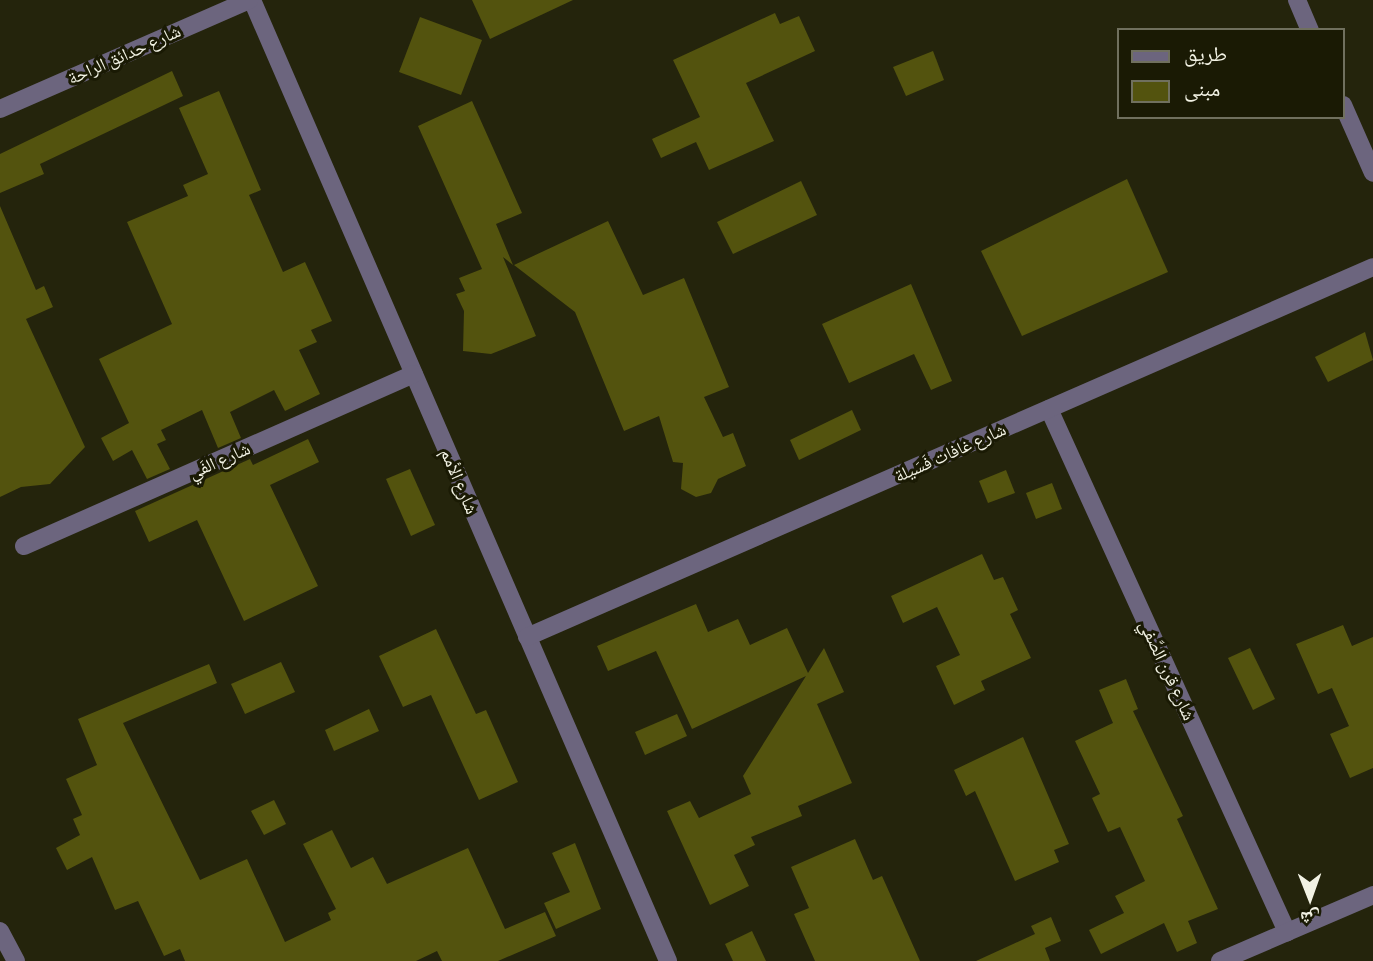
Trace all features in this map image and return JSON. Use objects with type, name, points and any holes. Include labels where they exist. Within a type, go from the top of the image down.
[{"type":"street","name":"شارع حدائق الراحة","points":[[0,109],[250,0]]},
{"type":"street","name":"شارع الأمم","points":[[250,0],[668,961]]},
{"type":"street","points":[[1297,0],[1309,28]]},
{"type":"street","points":[[1345,110],[1373,173]]},
{"type":"street","name":"شارع غافات فَسَيلة","points":[[527,637],[1373,267]]},
{"type":"street","name":"شارع الفَي","points":[[24,546],[414,374]]},
{"type":"street","name":"شارع قرن الصَّفي","points":[[1049,409],[1287,932]]},
{"type":"street","points":[[1220,961],[1373,895]]},
{"type":"street","points":[[0,931],[16,961]]},
{"type":"building","points":[[472,0],[573,0],[490,39]]},
{"type":"building","points":[[775,13],[780,24],[799,16],[815,51],[746,83],[774,141],[709,170],[696,142],[661,158],[652,139],[700,117],[673,60]]},
{"type":"building","points":[[420,17],[482,40],[461,95],[399,72]]},
{"type":"building","points":[[933,51],[944,80],[906,96],[893,67]]},
{"type":"building","points":[[172,71],[183,96],[40,164],[44,174],[0,193],[0,154]]},
{"type":"building","points":[[219,91],[261,190],[249,195],[283,272],[305,262],[332,321],[311,330],[317,342],[299,350],[320,394],[285,411],[274,390],[230,412],[241,438],[218,448],[202,410],[161,430],[166,440],[157,444],[170,469],[147,479],[132,450],[113,461],[101,438],[129,423],[99,359],[172,324],[127,222],[188,196],[183,185],[208,174],[179,108]]},
{"type":"building","points":[[472,101],[522,213],[496,224],[513,265],[503,257],[536,336],[491,354],[463,351],[464,311],[456,294],[465,291],[459,278],[482,269],[418,126]]},
{"type":"building","points":[[1127,179],[1168,272],[1022,336],[981,251]]},
{"type":"building","points":[[801,181],[817,215],[733,254],[717,222]]},
{"type":"building","points":[[0,206],[36,290],[44,286],[53,307],[26,319],[85,447],[50,484],[21,487],[0,497]]},
{"type":"building","points":[[608,221],[643,295],[684,278],[729,387],[704,397],[723,437],[733,433],[746,466],[718,479],[711,493],[696,497],[681,489],[683,463],[673,462],[659,416],[624,431],[575,312],[514,265]]},
{"type":"building","points":[[911,284],[952,381],[931,390],[914,354],[849,383],[822,324]]},
{"type":"building","points":[[1365,332],[1373,360],[1328,382],[1315,357]]},
{"type":"building","points":[[852,410],[861,430],[799,460],[790,440]]},
{"type":"building","points":[[308,439],[319,462],[270,485],[318,586],[244,621],[197,520],[149,542],[135,511],[250,459],[253,465]]},
{"type":"building","points":[[410,469],[435,525],[411,536],[386,479]]},
{"type":"building","points":[[1006,470],[1015,493],[988,503],[979,481]]},
{"type":"building","points":[[1052,483],[1062,509],[1036,519],[1026,493]]},
{"type":"building","points":[[982,554],[994,580],[1003,577],[1018,610],[1010,614],[1031,658],[981,681],[985,690],[954,705],[936,666],[960,655],[937,607],[903,623],[891,596]]},
{"type":"building","points":[[696,604],[708,632],[738,619],[750,645],[787,628],[808,673],[824,648],[844,692],[817,704],[852,783],[798,806],[802,816],[751,837],[755,845],[734,855],[749,886],[710,905],[667,811],[690,801],[699,818],[751,794],[743,776],[806,676],[692,729],[656,651],[608,671],[597,646]]},
{"type":"building","points":[[1343,625],[1352,646],[1373,637],[1373,768],[1350,778],[1330,734],[1349,726],[1332,688],[1318,694],[1296,644]]},
{"type":"building","points":[[436,629],[476,714],[486,710],[518,782],[479,800],[431,695],[403,707],[379,656]]},
{"type":"building","points":[[1250,648],[1275,699],[1253,710],[1228,658]]},
{"type":"building","points":[[281,662],[295,692],[245,714],[231,684]]},
{"type":"building","points":[[209,664],[217,683],[123,723],[200,880],[247,859],[285,942],[331,920],[328,913],[336,909],[303,844],[332,830],[351,868],[373,857],[387,884],[468,848],[505,929],[545,912],[556,936],[498,961],[442,961],[437,951],[416,961],[185,961],[180,949],[164,956],[138,901],[115,910],[92,857],[67,870],[56,848],[80,835],[73,819],[82,815],[66,779],[97,765],[78,719]]},
{"type":"building","points":[[1126,679],[1138,709],[1133,711],[1183,816],[1177,819],[1218,909],[1188,921],[1197,943],[1177,952],[1164,923],[1101,954],[1089,930],[1124,913],[1115,896],[1145,881],[1120,827],[1108,832],[1092,798],[1100,794],[1075,741],[1113,723],[1099,690]]},
{"type":"building","points":[[369,709],[379,731],[334,751],[325,730]]},
{"type":"building","points":[[677,714],[687,736],[645,755],[635,732]]},
{"type":"building","points":[[1023,737],[1069,844],[1054,850],[1059,862],[1015,881],[975,791],[966,796],[954,770]]},
{"type":"building","points":[[274,800],[286,824],[264,835],[251,811]]},
{"type":"building","points":[[855,839],[873,880],[882,876],[920,961],[815,961],[794,914],[809,908],[791,867]]},
{"type":"building","points":[[575,843],[601,909],[556,929],[544,903],[570,892],[552,853]]},
{"type":"building","points":[[1051,917],[1061,941],[1045,948],[1050,961],[976,961],[1035,934],[1031,926]]},
{"type":"building","points":[[752,931],[766,961],[733,961],[725,944]]}]
